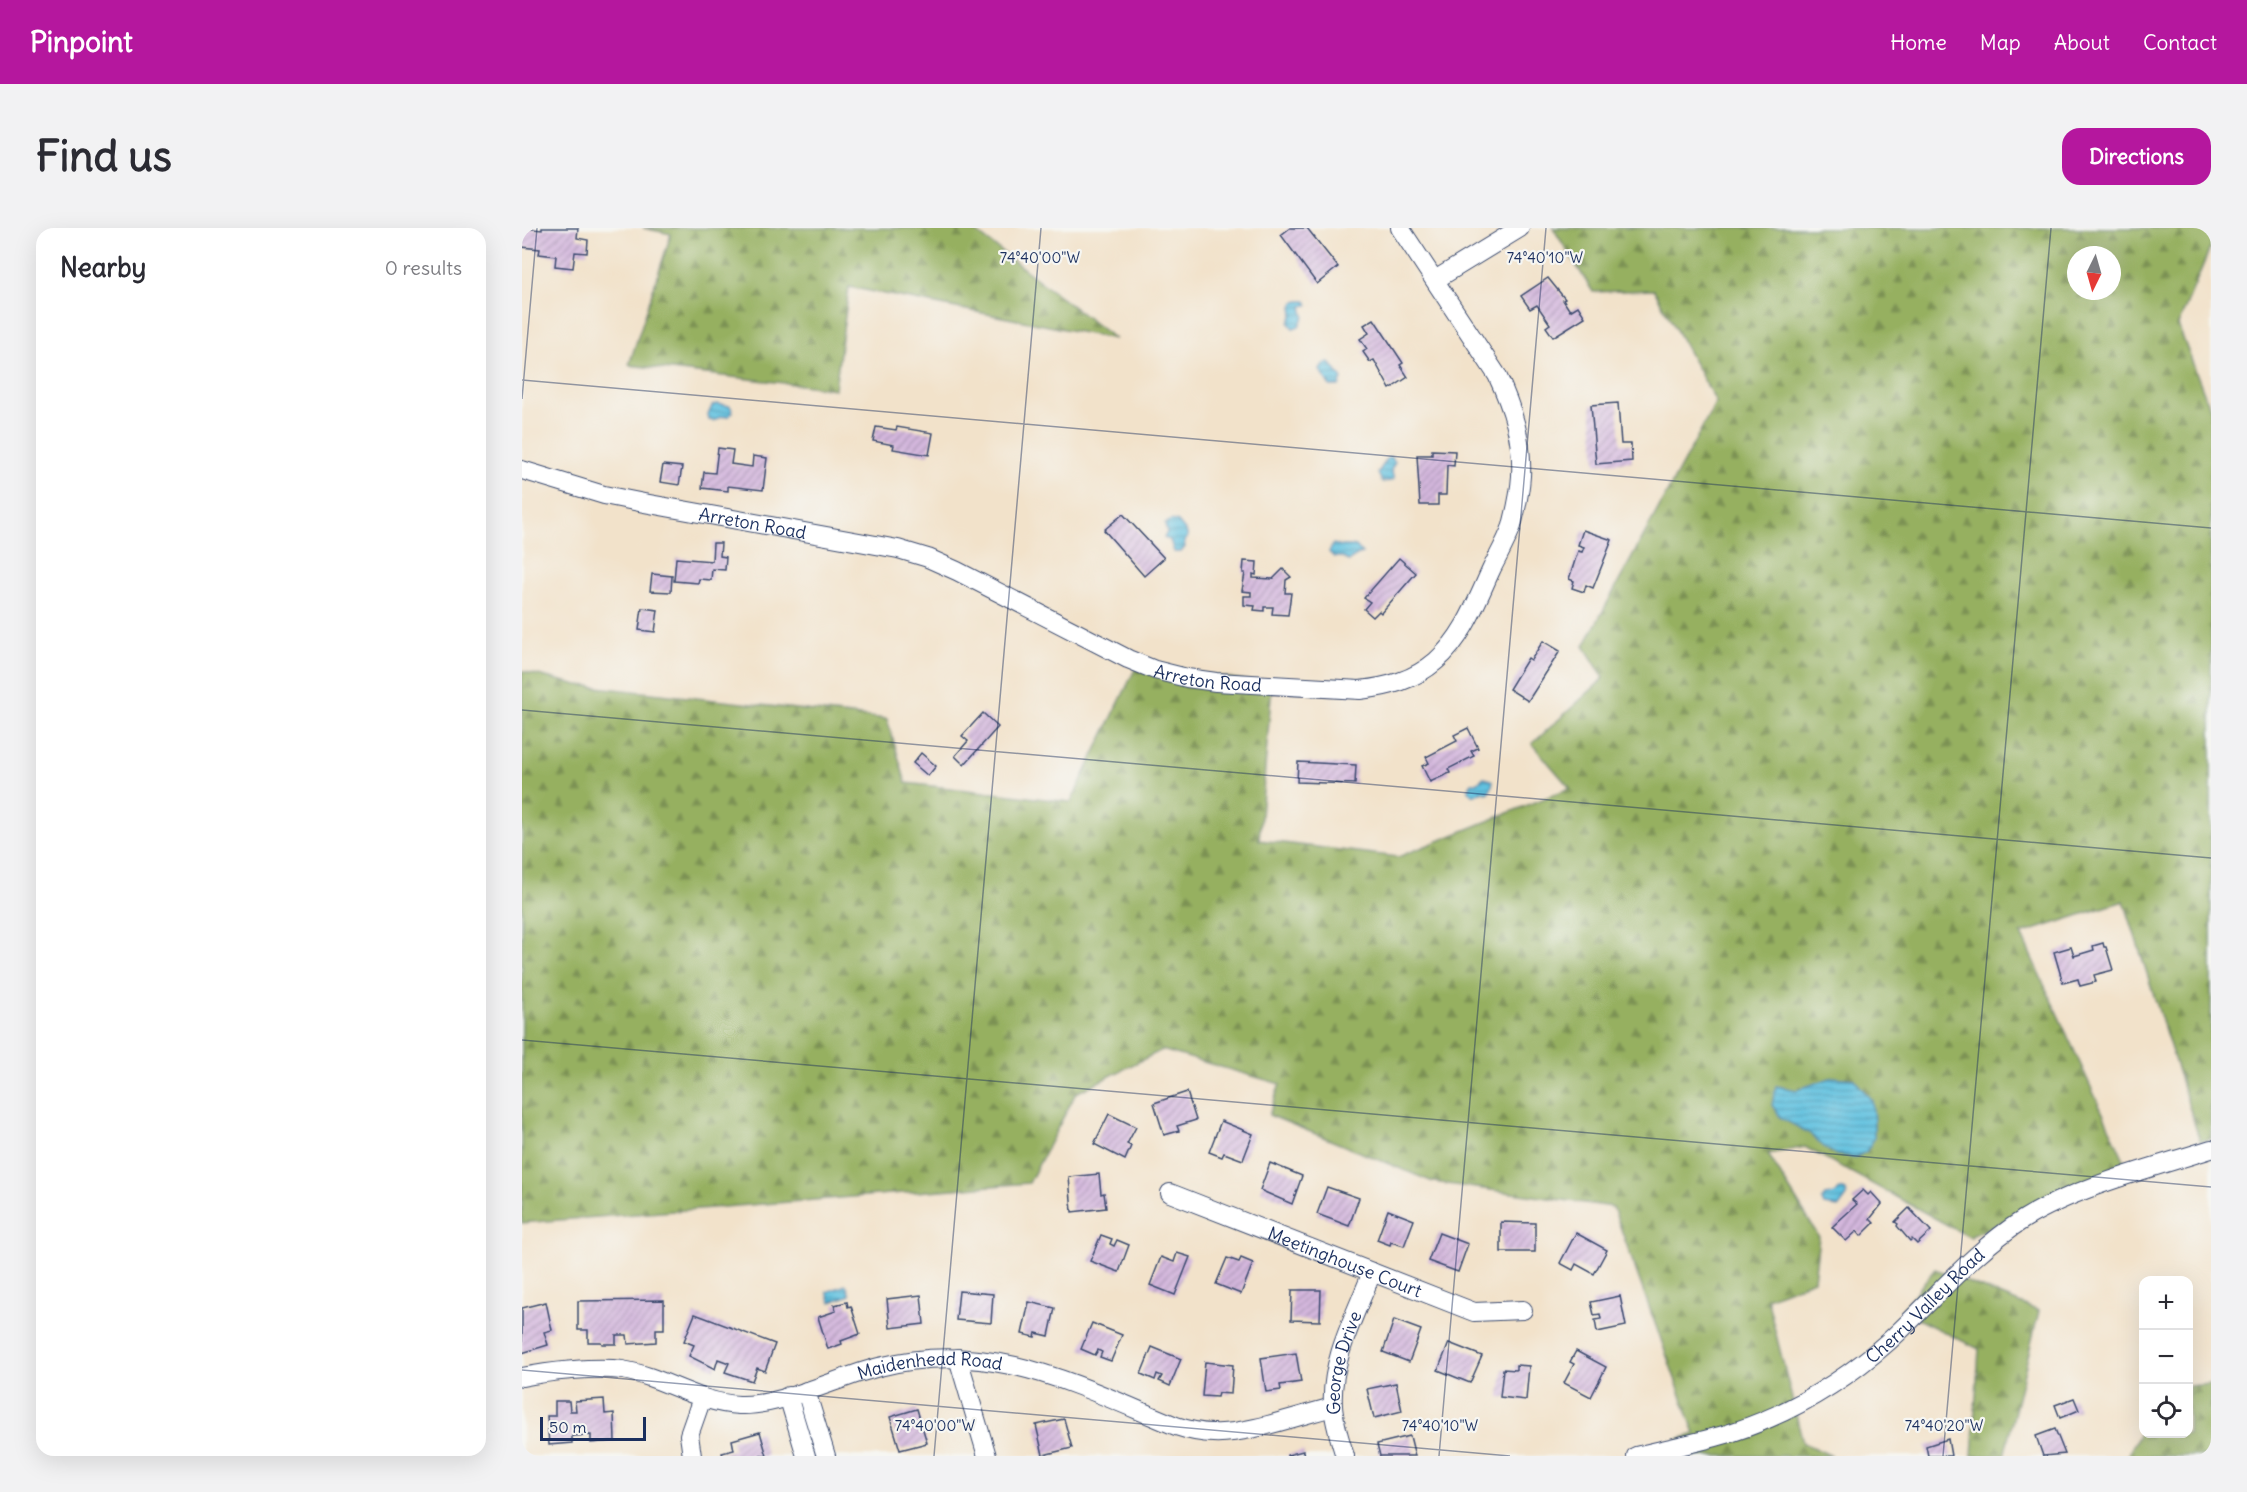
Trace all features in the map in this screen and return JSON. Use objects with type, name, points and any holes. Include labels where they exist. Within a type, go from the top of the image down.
[{"type":"street","name":"Arreton Road","points":[[522,470],[621,498],[908,552],[957,571],[1128,659],[1166,672],[1216,682],[1360,690],[1381,688],[1420,673],[1450,647],[1463,628],[1506,539],[1518,502],[1520,452],[1517,428],[1509,399],[1492,366],[1400,228]]},
{"type":"street","points":[[1435,280],[1520,228]]},
{"type":"street","name":"Cherry Valley Road","points":[[1636,1456],[1734,1432],[1799,1405],[1830,1387],[1874,1354],[1974,1256],[2024,1219],[2074,1195],[2211,1149]]},
{"type":"street","name":"Meetinghouse Court","points":[[1170,1193],[1474,1312],[1523,1310]]},
{"type":"street","name":"George Drive","points":[[1345,1456],[1333,1407],[1333,1385],[1337,1363],[1372,1272]]},
{"type":"street","name":"Maidenhead Road","points":[[522,1377],[541,1373],[621,1369],[702,1398],[740,1406],[759,1404],[806,1391],[863,1371],[891,1364],[927,1358],[958,1358],[995,1361],[1046,1373],[1176,1426],[1215,1434],[1235,1432],[1333,1407]]},
{"type":"street","points":[[958,1358],[987,1456]]},
{"type":"street","points":[[806,1391],[826,1456]]},
{"type":"street","points":[[788,1396],[806,1456]]},
{"type":"street","points":[[692,1456],[689,1435],[702,1398]]},
{"type":"green space","points":[[643,228],[971,228],[1115,339],[849,287],[835,389],[629,365],[671,234]]},
{"type":"green space","points":[[1553,228],[2211,228],[2211,246],[2178,325],[2211,411],[2211,1139],[2200,1141],[2124,901],[2021,934],[2127,1166],[1971,1236],[1971,1238],[1805,1147],[1768,1154],[1819,1237],[1814,1280],[1767,1298],[1803,1443],[1832,1456],[1677,1456],[1676,1440],[1695,1434],[1613,1207],[1433,1182],[1269,1115],[1280,1084],[1162,1050],[1076,1093],[1029,1183],[522,1223],[522,671],[578,685],[887,719],[906,783],[1071,802],[1138,663],[1272,685],[1259,840],[1398,857],[1570,788],[1532,744],[1604,678],[1584,646],[1716,402],[1654,290],[1593,292]]},
{"type":"green space","points":[[1935,1269],[2039,1311],[2004,1456],[1972,1456],[1979,1349],[1901,1311]]},
{"type":"green space","points":[[2211,1384],[2211,1456],[2127,1456],[2139,1435],[2139,1438],[2193,1438],[2193,1386]]},
{"type":"water","points":[[1306,301],[1308,305],[1302,306],[1304,316],[1299,326],[1293,328],[1289,323],[1293,314],[1292,306],[1295,302]]},
{"type":"water","points":[[1327,363],[1331,364],[1342,379],[1339,386],[1330,386],[1320,370]]},
{"type":"water","points":[[716,404],[730,406],[733,412],[729,416],[720,417],[714,421],[709,420],[708,415],[712,406]]},
{"type":"water","points":[[1388,457],[1395,462],[1391,470],[1394,479],[1382,482],[1378,473]]},
{"type":"water","points":[[1171,520],[1178,522],[1187,533],[1185,547],[1181,552],[1174,552],[1170,540],[1164,538],[1167,532],[1165,524]]},
{"type":"water","points":[[1333,544],[1356,546],[1362,553],[1348,561],[1343,557],[1334,557],[1329,552]]},
{"type":"water","points":[[1484,777],[1493,781],[1491,789],[1487,793],[1482,791],[1472,795],[1468,789],[1472,783],[1477,783]]},
{"type":"water","points":[[1833,1077],[1854,1079],[1872,1101],[1874,1139],[1866,1152],[1856,1157],[1836,1155],[1809,1133],[1781,1118],[1772,1105],[1776,1086],[1796,1090]]},
{"type":"water","points":[[1841,1189],[1846,1191],[1847,1196],[1839,1207],[1824,1205],[1822,1200],[1825,1196],[1835,1194]]},
{"type":"water","points":[[846,1285],[850,1295],[831,1302],[827,1292]]},
{"type":"building","points":[[524,228],[542,230],[542,228],[578,228],[577,238],[588,240],[587,253],[575,252],[573,268],[555,266],[556,256],[539,254],[540,249],[522,247]]},
{"type":"building","points":[[1290,228],[1307,228],[1338,267],[1317,284],[1281,235]]},
{"type":"building","points":[[1548,278],[1565,299],[1563,300],[1570,311],[1578,306],[1585,317],[1553,337],[1546,327],[1550,324],[1537,305],[1530,309],[1521,296]]},
{"type":"building","points":[[1374,319],[1403,363],[1400,365],[1408,377],[1390,389],[1374,360],[1370,362],[1363,352],[1367,349],[1360,339],[1369,333],[1364,325]]},
{"type":"building","points":[[1618,403],[1621,444],[1631,444],[1632,461],[1596,464],[1591,405]]},
{"type":"building","points":[[876,427],[896,430],[897,427],[933,433],[929,455],[893,449],[894,445],[873,441]]},
{"type":"building","points":[[718,448],[733,450],[731,464],[752,467],[753,456],[767,458],[763,490],[728,486],[728,491],[702,488],[704,472],[715,473]]},
{"type":"building","points":[[1432,450],[1455,451],[1454,466],[1447,465],[1446,495],[1438,495],[1438,505],[1420,505],[1417,455],[1432,455]]},
{"type":"building","points":[[663,465],[682,467],[679,485],[660,482]]},
{"type":"building","points":[[1123,514],[1164,558],[1144,576],[1104,530]]},
{"type":"building","points":[[1583,530],[1612,540],[1593,588],[1586,585],[1584,592],[1572,588],[1574,581],[1569,579],[1578,551],[1582,552],[1584,547],[1578,545]]},
{"type":"building","points":[[713,543],[721,543],[720,556],[726,557],[725,570],[712,569],[711,580],[699,579],[698,583],[674,581],[676,558],[712,561]]},
{"type":"building","points":[[1399,558],[1416,573],[1381,613],[1379,611],[1373,617],[1364,609],[1370,602],[1364,598]]},
{"type":"building","points":[[1244,561],[1257,562],[1256,575],[1253,574],[1253,578],[1273,579],[1283,569],[1291,577],[1286,580],[1285,593],[1291,593],[1288,615],[1272,614],[1273,607],[1264,607],[1264,611],[1254,610],[1255,606],[1244,605],[1244,596],[1251,596],[1251,592],[1242,591]]},
{"type":"building","points":[[652,574],[672,576],[671,592],[650,591]]},
{"type":"building","points":[[642,608],[658,610],[655,632],[639,630]]},
{"type":"building","points":[[1543,641],[1560,651],[1528,701],[1509,689],[1528,658],[1531,660]]},
{"type":"building","points":[[983,713],[998,727],[964,765],[955,756],[968,741],[962,736]]},
{"type":"building","points":[[1468,728],[1478,748],[1471,751],[1474,756],[1448,769],[1450,773],[1430,782],[1422,766],[1429,763],[1426,757],[1457,741],[1454,735]]},
{"type":"building","points":[[921,753],[936,766],[928,776],[913,763]]},
{"type":"building","points":[[1298,762],[1356,765],[1355,784],[1297,782]]},
{"type":"building","points":[[2103,943],[2113,970],[2094,975],[2096,982],[2080,986],[2078,979],[2063,983],[2054,952],[2071,947],[2074,956],[2094,950],[2093,946]]},
{"type":"building","points":[[1187,1092],[1196,1120],[1177,1126],[1179,1131],[1164,1135],[1154,1103]]},
{"type":"building","points":[[1109,1114],[1136,1127],[1127,1144],[1131,1146],[1125,1160],[1094,1144]]},
{"type":"building","points":[[1221,1121],[1253,1134],[1243,1160],[1224,1153],[1222,1157],[1209,1152]]},
{"type":"building","points":[[1270,1163],[1302,1176],[1292,1204],[1260,1190]]},
{"type":"building","points":[[1099,1174],[1101,1194],[1104,1193],[1106,1208],[1072,1212],[1069,1177]]},
{"type":"building","points":[[1327,1187],[1359,1198],[1349,1226],[1317,1214]]},
{"type":"building","points":[[1863,1190],[1868,1195],[1871,1192],[1882,1204],[1870,1219],[1874,1223],[1861,1236],[1857,1231],[1846,1241],[1832,1227],[1857,1204],[1852,1200]]},
{"type":"building","points":[[1909,1208],[1931,1231],[1917,1244],[1912,1239],[1910,1241],[1895,1222]]},
{"type":"building","points":[[1388,1210],[1414,1220],[1404,1246],[1391,1242],[1390,1245],[1377,1240]]},
{"type":"building","points":[[1501,1222],[1535,1223],[1535,1252],[1501,1252]]},
{"type":"building","points":[[1439,1233],[1468,1244],[1458,1272],[1428,1261]]},
{"type":"building","points":[[1576,1233],[1607,1250],[1594,1274],[1576,1264],[1573,1270],[1560,1263]]},
{"type":"building","points":[[1101,1235],[1112,1239],[1110,1244],[1114,1246],[1117,1240],[1129,1245],[1119,1272],[1090,1261]]},
{"type":"building","points":[[1177,1253],[1190,1257],[1175,1295],[1150,1285],[1161,1257],[1174,1262]]},
{"type":"building","points":[[1227,1258],[1239,1262],[1241,1258],[1253,1263],[1241,1294],[1216,1284]]},
{"type":"building","points":[[1292,1290],[1321,1290],[1320,1321],[1291,1320]]},
{"type":"building","points":[[959,1291],[993,1294],[991,1323],[956,1320]]},
{"type":"building","points":[[921,1295],[924,1324],[890,1328],[887,1299]]},
{"type":"building","points":[[1620,1296],[1626,1326],[1597,1332],[1595,1320],[1601,1319],[1600,1314],[1594,1315],[1591,1302]]},
{"type":"building","points":[[664,1300],[664,1329],[656,1329],[656,1342],[628,1344],[627,1335],[616,1335],[616,1344],[588,1342],[588,1330],[578,1330],[578,1301]]},
{"type":"building","points":[[546,1302],[552,1330],[544,1332],[548,1345],[522,1353],[522,1308]]},
{"type":"building","points":[[847,1302],[848,1307],[851,1306],[860,1334],[828,1349],[818,1317],[836,1311],[834,1305]]},
{"type":"building","points":[[1029,1302],[1055,1308],[1049,1336],[1036,1333],[1035,1337],[1022,1334]]},
{"type":"building","points":[[695,1314],[775,1344],[765,1371],[757,1368],[752,1381],[725,1372],[729,1363],[718,1359],[715,1369],[689,1356],[694,1345],[684,1341]]},
{"type":"building","points":[[1394,1320],[1421,1330],[1409,1362],[1383,1352]]},
{"type":"building","points":[[1092,1323],[1122,1335],[1111,1361],[1100,1357],[1102,1352],[1098,1350],[1095,1355],[1081,1349]]},
{"type":"building","points":[[1449,1343],[1482,1356],[1470,1383],[1438,1370]]},
{"type":"building","points":[[1152,1347],[1181,1359],[1170,1386],[1159,1381],[1162,1376],[1157,1374],[1155,1380],[1141,1374]]},
{"type":"building","points":[[1576,1351],[1606,1367],[1591,1397],[1564,1383],[1574,1364],[1570,1362]]},
{"type":"building","points":[[1296,1353],[1301,1382],[1280,1385],[1281,1390],[1266,1392],[1261,1358]]},
{"type":"building","points":[[1205,1362],[1233,1365],[1231,1394],[1218,1393],[1217,1397],[1202,1396]]},
{"type":"building","points":[[1516,1365],[1529,1366],[1526,1400],[1500,1397],[1503,1369],[1516,1370]]},
{"type":"building","points":[[1396,1383],[1402,1411],[1374,1418],[1367,1389]]},
{"type":"building","points":[[2074,1398],[2079,1410],[2060,1418],[2055,1405]]},
{"type":"building","points":[[604,1399],[605,1414],[614,1413],[615,1441],[591,1443],[591,1435],[572,1436],[572,1443],[549,1445],[547,1416],[555,1416],[555,1401],[569,1401],[570,1411],[576,1411],[575,1401]]},
{"type":"building","points":[[917,1409],[927,1443],[900,1450],[890,1417]]},
{"type":"building","points":[[1064,1419],[1072,1448],[1043,1455],[1036,1425]]},
{"type":"building","points":[[2055,1429],[2065,1454],[2043,1456],[2036,1436]]},
{"type":"building","points":[[760,1432],[767,1456],[723,1456],[722,1453],[734,1450],[732,1440]]},
{"type":"building","points":[[1410,1436],[1415,1456],[1380,1456],[1377,1444]]},
{"type":"building","points":[[1948,1439],[1951,1456],[1928,1456],[1926,1446]]},
{"type":"building","points":[[1303,1451],[1304,1456],[1287,1456],[1287,1455]]}]
